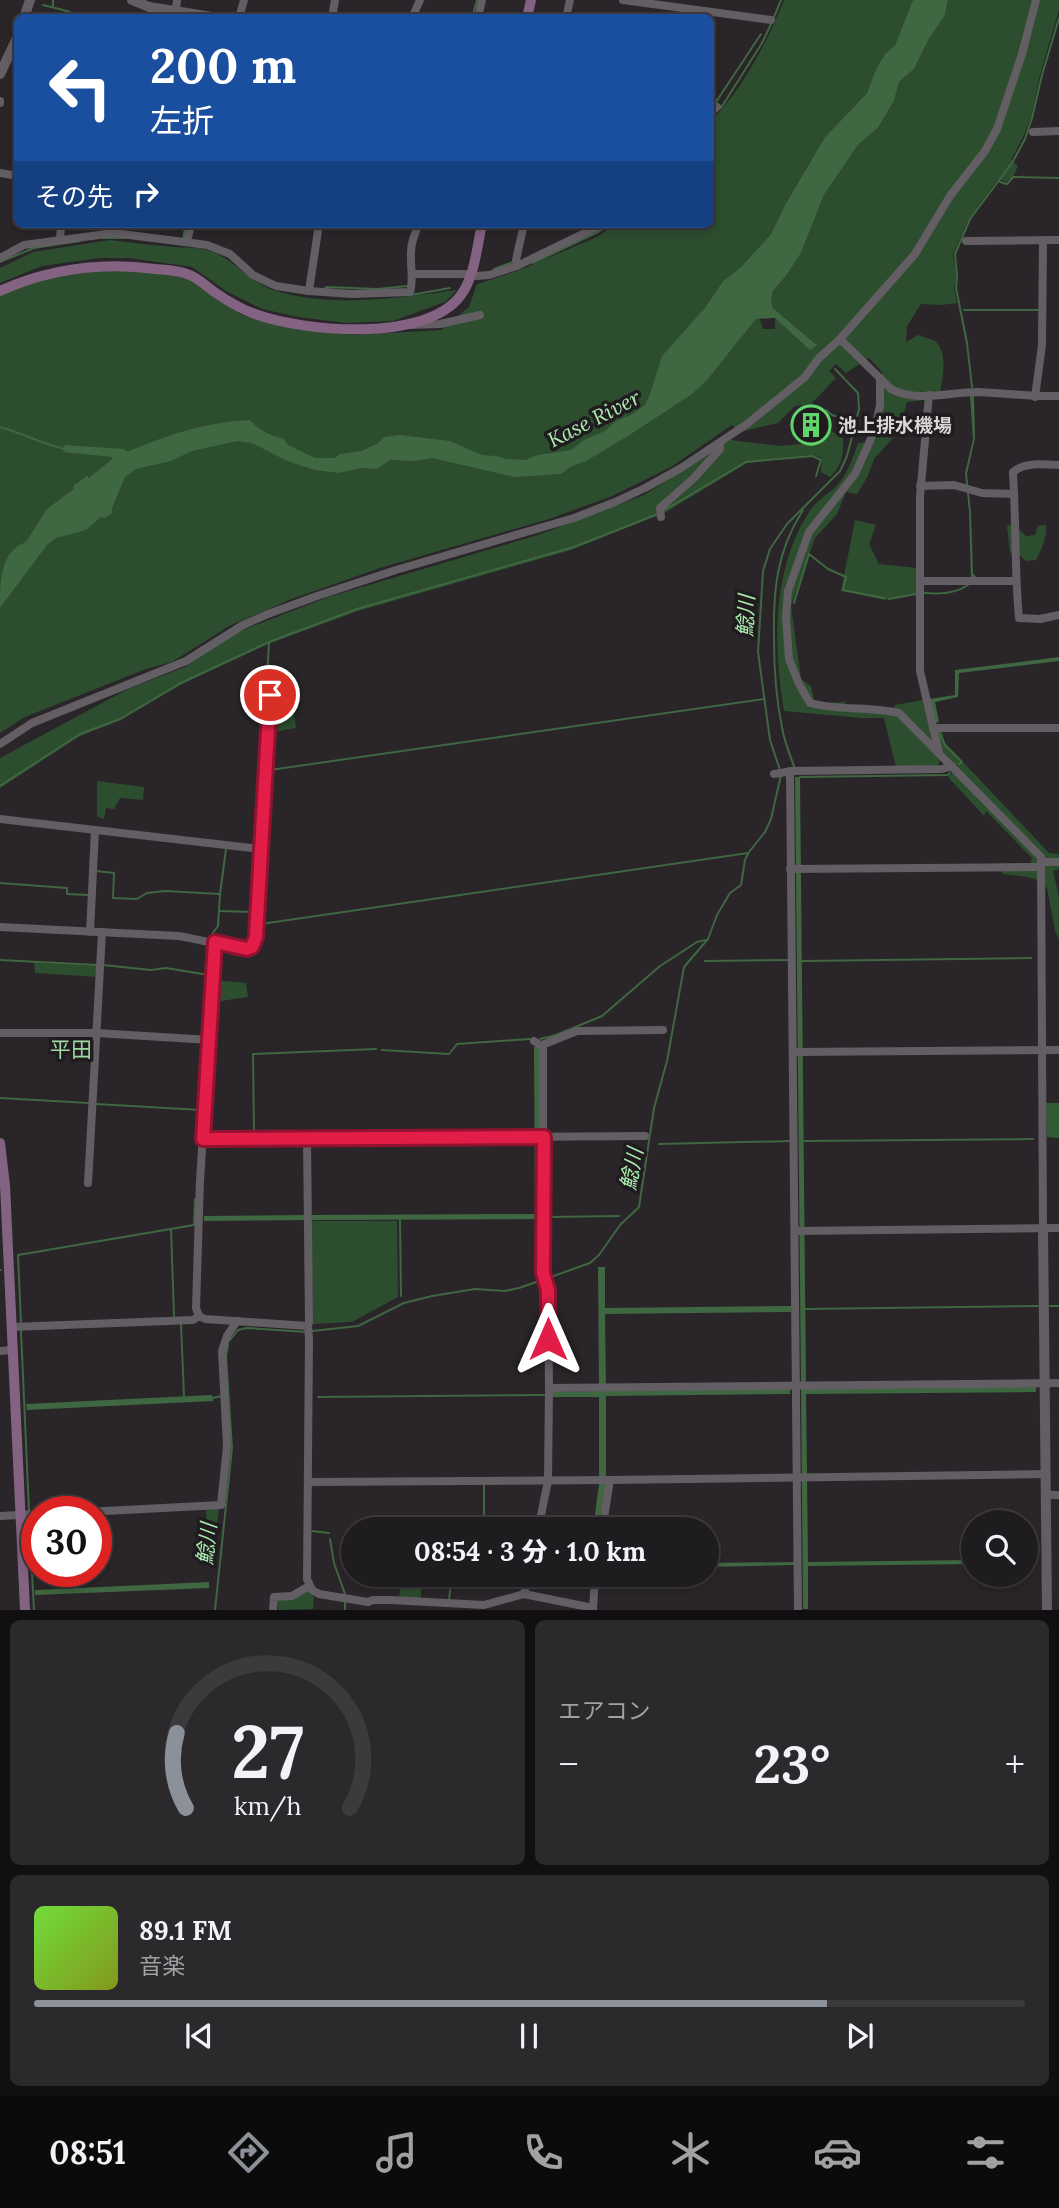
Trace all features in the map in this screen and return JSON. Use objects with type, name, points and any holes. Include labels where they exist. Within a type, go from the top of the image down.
[{"type":"main road","points":[[0,290],[43,274],[100,266],[128,266],[186,273],[235,305],[254,314],[287,323],[340,329],[407,325],[441,312],[453,305],[463,293],[471,275],[481,228]]},
{"type":"main road","points":[[0,1143],[18,1327],[13,1350],[27,1496]]},
{"type":"main road","points":[[24,1609],[25,1587]]},
{"type":"street","points":[[132,0],[149,6],[176,5],[205,14]]},
{"type":"street","points":[[628,0],[681,4],[771,20]]},
{"type":"street","points":[[0,744],[32,723],[186,661],[243,625],[268,614],[397,570],[574,518],[645,488],[720,443],[805,377],[818,359],[840,339],[915,254],[950,195],[985,151],[997,130],[1022,54],[1036,0]]},
{"type":"street","points":[[147,14],[149,6]]},
{"type":"street","points":[[0,74],[14,44]]},
{"type":"street","points":[[1033,132],[1059,131]]},
{"type":"street","points":[[60,240],[61,228]]},
{"type":"street","points":[[184,242],[189,228]]},
{"type":"street","points":[[309,291],[318,228]]},
{"type":"street","points":[[0,258],[24,245],[114,233],[206,244],[230,254],[253,275],[276,286],[352,294],[410,292],[411,252],[417,228]]},
{"type":"street","points":[[516,263],[523,228]]},
{"type":"street","points":[[412,274],[489,275],[594,228]]},
{"type":"street","points":[[1035,397],[1042,345],[1043,240]]},
{"type":"street","points":[[966,241],[1059,240]]},
{"type":"street","points":[[407,325],[440,324],[480,315]]},
{"type":"street","points":[[840,339],[891,389],[899,393],[929,395],[975,392],[1035,397],[1059,396]]},
{"type":"street","points":[[880,378],[880,405],[874,432],[855,474],[810,532],[788,591],[786,617],[789,659],[810,703],[825,707],[880,709],[899,713],[1041,857],[1047,1609]]},
{"type":"street","points":[[929,395],[920,486],[920,671],[939,753]]},
{"type":"street","points":[[661,513],[720,449],[720,443]]},
{"type":"street","points":[[1059,465],[1023,466],[1013,471],[1017,562],[1015,581],[1019,618],[1040,619],[1059,615]]},
{"type":"street","points":[[920,486],[954,485],[1014,494]]},
{"type":"street","points":[[920,583],[1015,581]]},
{"type":"street","points":[[920,583],[961,586]]},
{"type":"street","points":[[0,927],[178,936],[242,949],[247,949],[254,943],[258,848],[270,695]]},
{"type":"street","points":[[933,728],[1059,728]]},
{"type":"street","points":[[774,774],[794,771],[942,769],[952,766]]},
{"type":"street","points":[[794,771],[796,869],[791,960],[798,1052],[794,1141],[798,1609]]},
{"type":"street","points":[[0,819],[258,848]]},
{"type":"street","points":[[90,932],[95,830]]},
{"type":"street","points":[[796,869],[1059,862]]},
{"type":"street","points":[[88,1183],[102,932]]},
{"type":"street","points":[[212,942],[210,1040],[196,1308],[205,1319],[308,1327]]},
{"type":"street","points":[[541,1517],[548,1481],[548,1388],[547,1286],[543,1275],[544,1137],[538,1043],[577,1031],[663,1030]]},
{"type":"street","points":[[0,1033],[96,1032],[210,1040]]},
{"type":"street","points":[[798,1052],[1059,1049]]},
{"type":"street","points":[[203,1139],[645,1136]]},
{"type":"street","points":[[307,1139],[309,1586],[319,1594],[369,1606],[373,1600],[488,1606],[524,1594],[593,1609],[594,1587]]},
{"type":"street","points":[[795,1231],[1059,1228]]},
{"type":"street","points":[[18,1327],[193,1320],[200,1316]]},
{"type":"street","points":[[112,1511],[221,1505],[227,1446],[222,1351],[227,1336],[237,1321]]},
{"type":"street","points":[[0,1350],[13,1350]]},
{"type":"street","points":[[548,1388],[1059,1383]]},
{"type":"street","points":[[309,1482],[1046,1474]]},
{"type":"street","points":[[604,1517],[609,1480]]},
{"type":"street","points":[[1046,1495],[1059,1495]]},
{"type":"street","points":[[0,1516],[21,1515]]},
{"type":"street","points":[[273,1609],[274,1597],[292,1596],[309,1586]]},
{"type":"street","points":[[524,1594],[525,1587]]},
{"type":"shaded area","points":[[784,0],[913,0],[895,45],[885,54],[876,69],[867,93],[825,137],[771,234],[740,268],[723,281],[704,309],[708,379],[756,319],[760,319],[763,329],[775,329],[775,318],[803,344],[816,344],[773,308],[773,291],[801,253],[824,195],[858,145],[878,128],[894,101],[899,82],[914,69],[945,15],[948,0],[1059,0],[1059,10],[1031,117],[1011,160],[1018,166],[1014,175],[1006,182],[998,179],[968,220],[953,254],[957,303],[921,304],[907,326],[906,342],[918,335],[935,341],[942,352],[944,366],[940,393],[927,393],[925,400],[907,402],[899,431],[874,459],[857,494],[846,492],[837,514],[815,538],[791,606],[801,679],[811,686],[814,700],[845,702],[846,711],[893,714],[895,705],[923,700],[940,762],[937,766],[896,767],[884,718],[784,711],[777,634],[778,608],[788,558],[809,512],[840,482],[858,443],[873,442],[883,404],[882,372],[869,358],[846,373],[836,364],[829,371],[836,378],[811,404],[795,406],[778,423],[740,432],[732,425],[671,467],[610,497],[549,519],[380,568],[289,600],[229,626],[172,662],[146,669],[25,717],[0,733],[0,295],[43,278],[125,269],[180,276],[197,284],[242,315],[283,327],[353,335],[441,330],[469,307],[477,284],[517,271],[597,237],[609,228],[714,228],[714,118],[733,95],[770,32]]},
{"type":"shaded area","points":[[913,0],[948,0],[945,15],[914,69],[899,82],[894,101],[878,128],[858,145],[824,195],[801,253],[773,291],[773,308],[817,345],[810,350],[775,318],[756,319],[708,379],[692,394],[628,436],[561,474],[514,477],[432,458],[390,460],[377,469],[361,468],[339,473],[315,470],[287,461],[252,443],[237,441],[192,451],[171,461],[136,469],[125,477],[112,513],[105,518],[101,517],[86,530],[56,538],[47,545],[0,608],[1,578],[11,552],[26,542],[47,509],[74,489],[73,486],[87,476],[89,478],[112,459],[63,452],[65,445],[124,449],[127,452],[187,430],[250,420],[265,432],[283,438],[288,445],[315,458],[335,458],[340,454],[361,451],[377,444],[384,437],[400,435],[450,441],[482,455],[525,460],[538,455],[571,450],[584,440],[605,431],[616,421],[631,415],[645,405],[662,356],[704,309],[723,281],[740,268],[771,234],[825,137],[867,93],[876,69],[885,54],[895,45]]},
{"type":"shaded area","points":[[110,240],[207,250],[225,258],[266,287],[298,296],[366,300],[457,290],[445,302],[393,321],[347,323],[262,309],[226,291],[192,267],[129,258],[99,258],[42,266],[0,283],[0,268],[33,252]]},
{"type":"shaded area","points":[[970,396],[974,396],[975,438],[967,474],[973,573],[979,580],[971,579],[965,473],[973,439]]},
{"type":"shaded area","points":[[821,425],[843,438],[841,459],[830,477],[821,472],[822,458],[812,455],[747,463],[666,512],[571,550],[358,611],[268,644],[182,684],[121,720],[80,736],[0,788],[0,758],[128,689],[185,667],[235,633],[328,597],[538,535],[644,495],[730,440],[780,446],[801,444]]},
{"type":"shaded area","points":[[855,520],[876,525],[869,544],[879,564],[917,568],[917,594],[885,600],[841,591]]},
{"type":"shaded area","points":[[1013,523],[1026,536],[1035,535],[1038,526],[1046,525],[1044,543],[1036,560],[1026,561],[1018,554],[1010,553],[1007,526]]},
{"type":"shaded area","points":[[1059,657],[1059,661],[959,673],[958,697],[935,702],[939,722],[935,723],[930,699],[955,695],[955,670]]},
{"type":"shaded area","points":[[291,694],[296,728],[269,733],[272,697]]},
{"type":"shaded area","points":[[942,731],[945,743],[1049,853],[1059,854],[1059,869],[1053,871],[1059,897],[1059,940],[1047,888],[1033,878],[1002,874],[1002,863],[1031,863],[1032,858],[986,811],[984,816],[948,777],[958,768],[940,748],[936,733]]},
{"type":"shaded area","points":[[795,777],[800,777],[806,1382],[801,1382]]},
{"type":"shaded area","points":[[97,781],[144,787],[143,800],[120,798],[114,809],[106,808],[104,819],[97,817]]},
{"type":"shaded area","points":[[34,963],[97,966],[97,977],[35,973]]},
{"type":"shaded area","points":[[215,980],[246,983],[248,997],[214,1002]]},
{"type":"shaded area","points":[[534,1047],[539,1047],[540,1219],[312,1220],[312,1215],[535,1214]]},
{"type":"shaded area","points":[[1046,1103],[1059,1103],[1059,1138],[1047,1137]]},
{"type":"shaded area","points":[[305,1215],[305,1220],[204,1221],[204,1216]]},
{"type":"shaded area","points":[[311,1221],[397,1221],[398,1297],[352,1322],[313,1324]]},
{"type":"shaded area","points":[[598,1267],[605,1267],[605,1308],[791,1306],[791,1312],[605,1314],[606,1391],[790,1389],[790,1394],[606,1396],[606,1483],[600,1517],[595,1517],[599,1484],[599,1397],[552,1397],[552,1392],[599,1391]]},
{"type":"shaded area","points":[[1036,1387],[1036,1392],[806,1394],[808,1562],[961,1560],[961,1564],[808,1566],[808,1609],[803,1609],[801,1388]]},
{"type":"shaded area","points":[[212,1395],[213,1401],[27,1410],[26,1404]]},
{"type":"shaded area","points":[[219,1507],[216,1534],[212,1539],[208,1558],[206,1509]]},
{"type":"shaded area","points":[[795,1562],[794,1565],[719,1567],[719,1563]]},
{"type":"shaded area","points":[[209,1582],[209,1588],[35,1595],[35,1590]]},
{"type":"shaded area","points":[[400,1587],[421,1587],[421,1600],[399,1598]]},
{"type":"shaded area","points":[[309,1591],[314,1597],[313,1609],[278,1610],[278,1600],[293,1599]]},
{"type":"waterway","points":[[53,0],[53,6]]},
{"type":"waterway","points":[[473,14],[477,0]]},
{"type":"waterway","points":[[774,17],[781,0]]},
{"type":"waterway","points":[[43,5],[74,14]]},
{"type":"waterway","points":[[972,387],[956,288],[955,254],[970,219],[1012,163],[1025,139],[1059,18]]},
{"type":"waterway","points":[[721,108],[762,43],[772,22]]},
{"type":"waterway","points":[[716,102],[761,34]]},
{"type":"waterway","points":[[714,100],[718,100]]},
{"type":"waterway","points":[[1000,182],[1007,184],[1013,177],[1059,178]]},
{"type":"waterway","points":[[183,239],[185,228]]},
{"type":"waterway","points":[[533,263],[604,228]]},
{"type":"waterway","points":[[103,238],[125,238]]},
{"type":"waterway","points":[[0,262],[34,248],[80,241]]},
{"type":"waterway","points":[[494,269],[513,262]]},
{"type":"waterway","points":[[324,290],[326,287],[377,289],[407,286]]},
{"type":"waterway","points":[[411,295],[450,288]]},
{"type":"waterway","points":[[964,310],[1040,310]]},
{"type":"waterway","points":[[806,505],[840,471],[847,456],[859,409],[858,393],[835,369]]},
{"type":"waterway","points":[[826,410],[832,415],[855,422]]},
{"type":"waterway","points":[[0,427],[65,449]]},
{"type":"waterway","points":[[663,511],[746,462],[812,456],[821,460],[816,476]]},
{"type":"waterway","name":"鯰川","points":[[780,770],[770,740],[758,652],[763,571],[770,549],[787,524],[807,504]]},
{"type":"waterway","points":[[795,769],[784,738],[777,694],[774,605],[782,557],[803,510]]},
{"type":"waterway","points":[[0,786],[80,734],[120,719],[181,683],[269,642],[357,609],[574,547],[658,514]]},
{"type":"waterway","points":[[794,603],[809,554],[828,569],[846,577],[843,590],[884,598]]},
{"type":"waterway","points":[[924,593],[947,593],[968,585]]},
{"type":"waterway","points":[[889,599],[916,594]]},
{"type":"waterway","points":[[266,695],[269,642]]},
{"type":"waterway","points":[[270,770],[764,699]]},
{"type":"waterway","points":[[939,732],[945,745],[962,762],[959,764]]},
{"type":"waterway","points":[[800,777],[950,773]]},
{"type":"waterway","name":"鯰川","points":[[548,1278],[590,1263],[599,1255],[620,1225],[639,1207],[654,1108],[667,1061],[684,967],[708,939],[717,915],[730,893],[741,885],[745,860],[771,819],[781,775]]},
{"type":"waterway","points":[[211,939],[218,926],[226,849]]},
{"type":"waterway","points":[[261,924],[748,853]]},
{"type":"waterway","points":[[96,871],[114,873],[113,898],[137,899],[147,893],[165,891],[220,894]]},
{"type":"waterway","points":[[0,883],[67,888],[67,894],[88,895]]},
{"type":"waterway","points":[[220,911],[253,912]]},
{"type":"waterway","points":[[252,925],[253,916]]},
{"type":"waterway","points":[[540,1039],[602,1016],[660,966],[697,942],[705,940]]},
{"type":"waterway","points":[[208,998],[211,944]]},
{"type":"waterway","points":[[802,961],[1031,958]]},
{"type":"waterway","points":[[0,960],[97,965]]},
{"type":"waterway","points":[[705,961],[789,960]]},
{"type":"waterway","points":[[103,965],[151,970],[166,968],[209,975]]},
{"type":"waterway","points":[[382,1050],[449,1054],[457,1044],[530,1039]]},
{"type":"waterway","points":[[254,1133],[253,1054],[376,1049]]},
{"type":"waterway","points":[[0,1098],[89,1103]]},
{"type":"waterway","points":[[96,1104],[201,1110]]},
{"type":"waterway","points":[[804,1141],[1033,1139]]},
{"type":"waterway","points":[[659,1144],[791,1141]]},
{"type":"waterway","points":[[21,1322],[18,1255],[194,1225],[195,1199]]},
{"type":"waterway","points":[[547,1217],[619,1216]]},
{"type":"waterway","points":[[400,1220],[401,1296]]},
{"type":"waterway","points":[[171,1229],[174,1316]]},
{"type":"waterway","name":"鯰川","points":[[312,1331],[358,1326],[404,1303],[432,1296],[475,1289],[505,1291],[542,1280]]},
{"type":"waterway","points":[[805,1309],[1038,1306]]},
{"type":"waterway","points":[[1050,1306],[1059,1306]]},
{"type":"waterway","points":[[181,1324],[184,1396]]},
{"type":"waterway","name":"鯰川","points":[[230,1340],[238,1330],[247,1328],[307,1332]]},
{"type":"waterway","points":[[21,1331],[28,1496]]},
{"type":"waterway","name":"鯰川","points":[[215,1610],[232,1448],[226,1356],[228,1345]]},
{"type":"waterway","points":[[318,1397],[544,1395]]},
{"type":"waterway","points":[[213,1398],[222,1396]]},
{"type":"waterway","points":[[484,1485],[484,1517]]},
{"type":"waterway","points":[[312,1531],[329,1533]]},
{"type":"waterway","points":[[330,1539],[334,1563],[345,1594]]},
{"type":"waterway","points":[[33,1587],[34,1610]]},
{"type":"waterway","points":[[449,1600],[451,1587]]},
{"type":"waterway","points":[[345,1602],[345,1610]]},
{"type":"place","name":"池上排水機場","points":[[811,425]]},
{"type":"district","name":"平田","points":[[71,1050]]},
{"type":"route","points":[[270,695],[256,937],[252,947],[247,949],[215,942],[203,1139],[544,1137],[543,1273],[548,1290],[548,1339]]},
{"type":"water label","name":"Kase River","points":[[594,419]]}]
